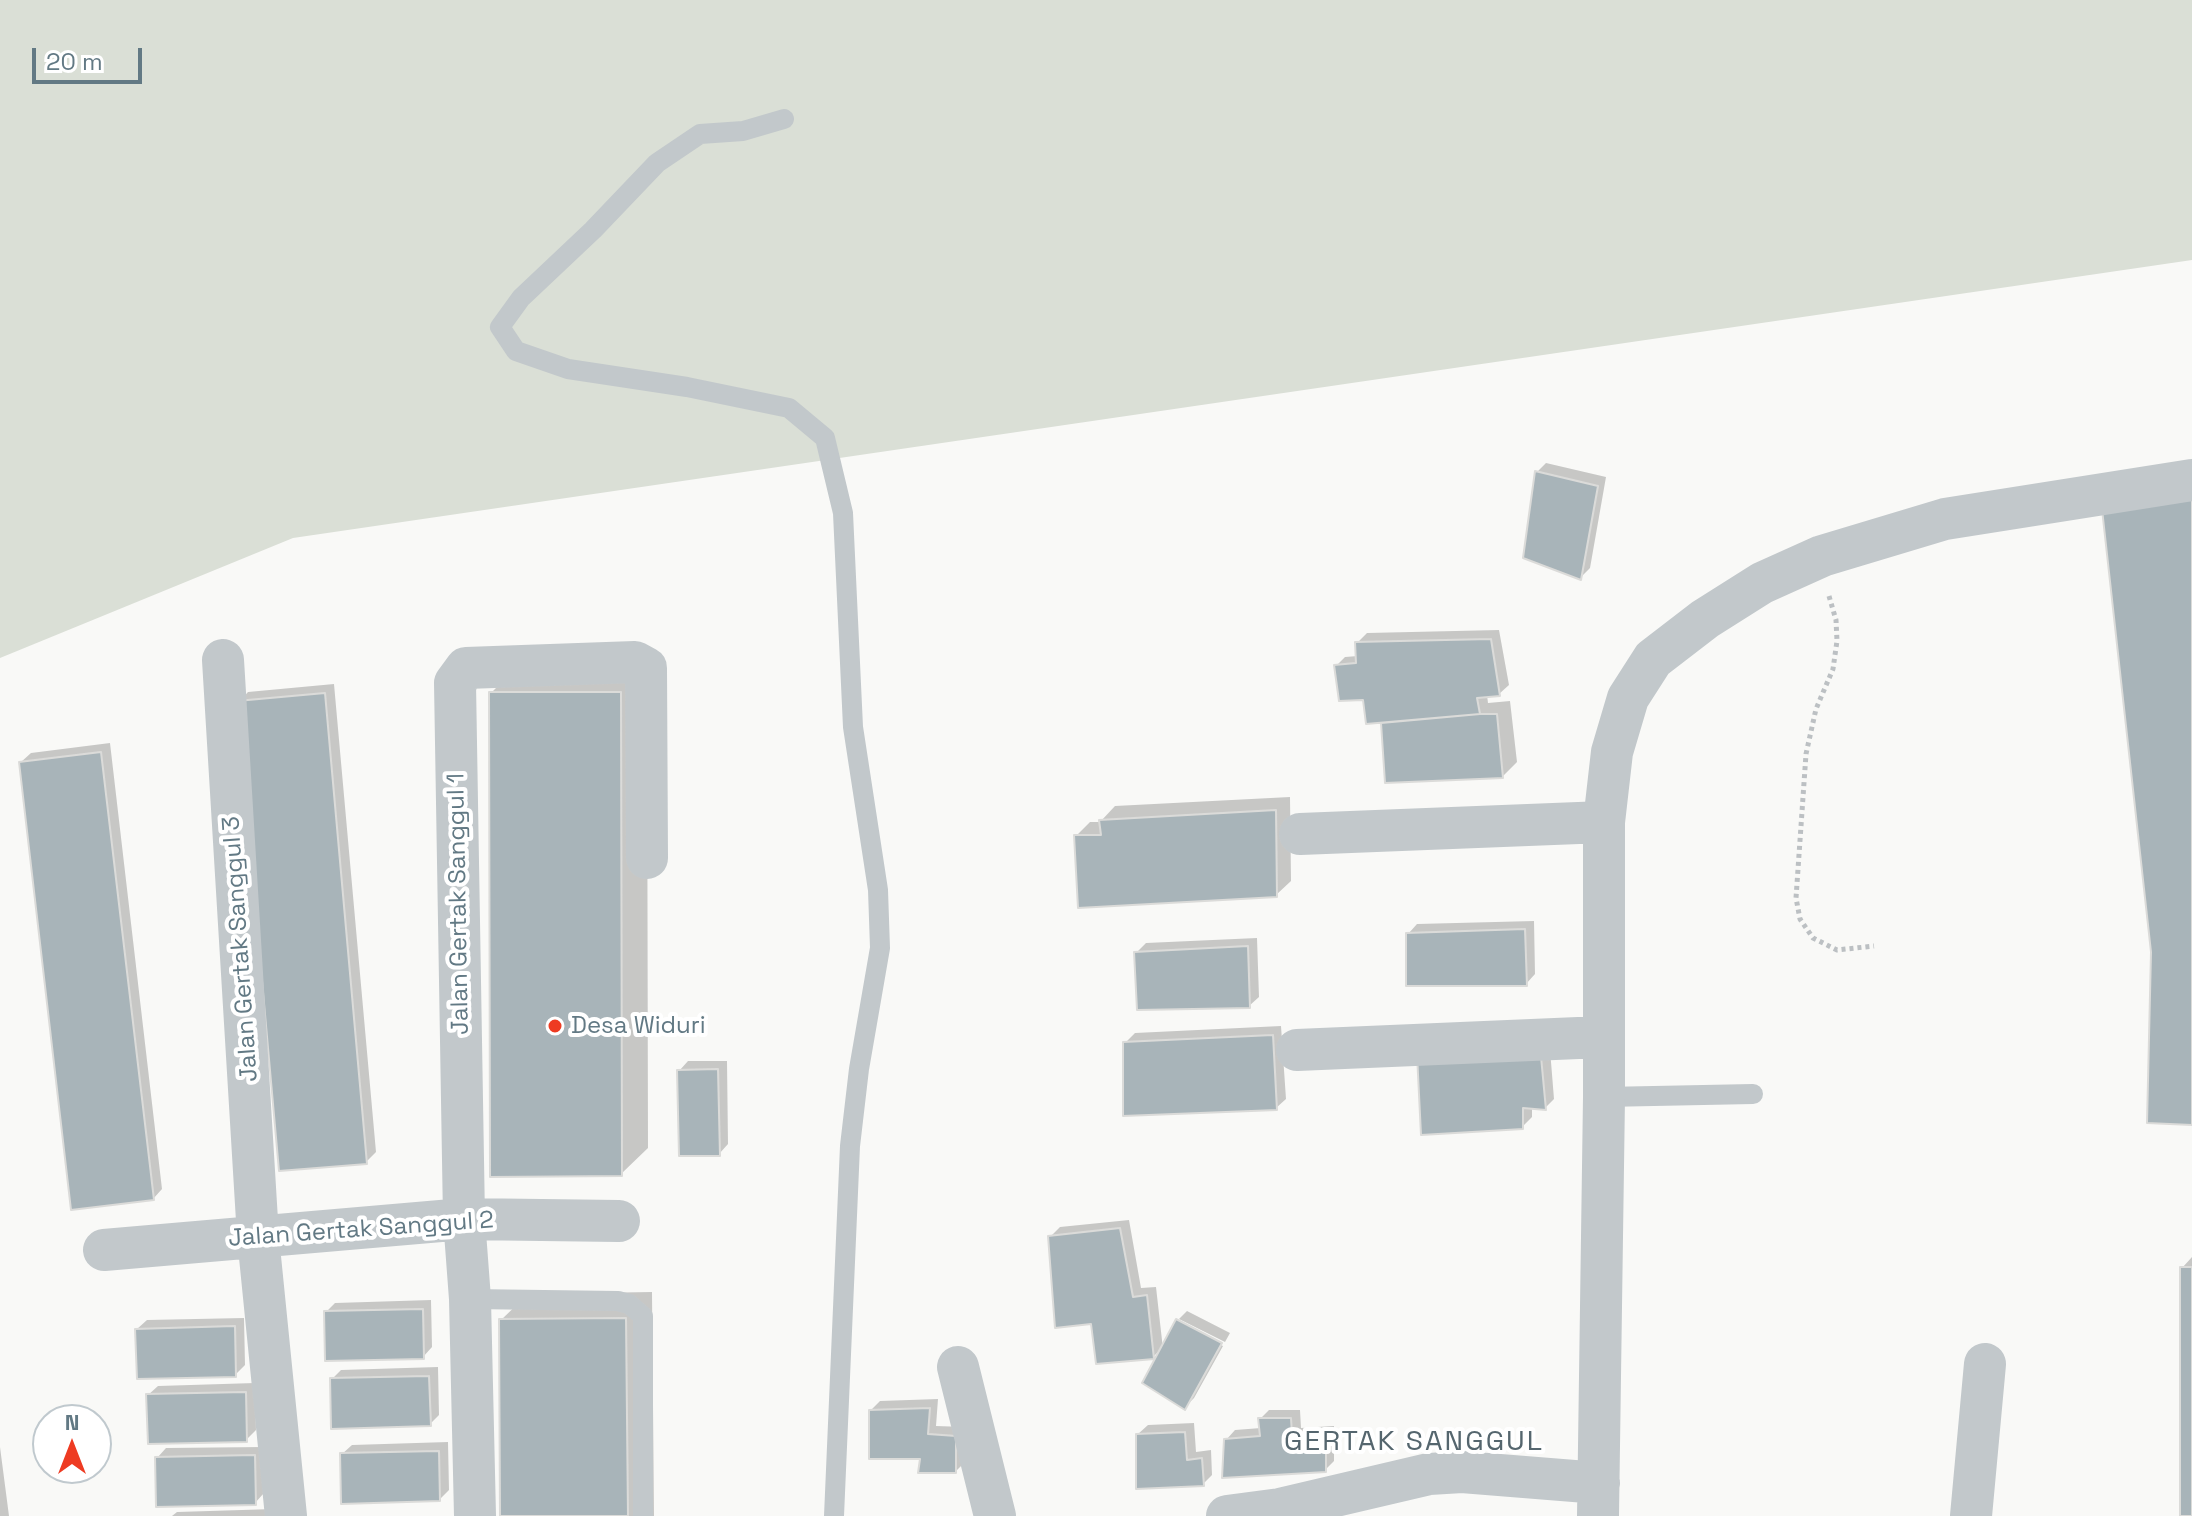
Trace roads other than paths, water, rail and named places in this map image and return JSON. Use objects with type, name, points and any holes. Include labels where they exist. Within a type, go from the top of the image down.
[{"type":"street","points":[[1227,1516],[1280,1509],[1440,1473],[1462,1472],[1518,1475],[1599,1500],[1604,822],[1612,752],[1628,698],[1653,659],[1705,619],[1762,583],[1822,556],[1945,519],[2192,480]]},
{"type":"street","name":"Jalan Gertak Sanggul 3","points":[[223,660],[258,1237],[286,1516]]},
{"type":"street","name":"Jalan Gertak Sanggul 1","points":[[475,1516],[470,1299],[464,1219],[455,683],[466,668],[635,662],[646,668],[647,858]]},
{"type":"street","points":[[1300,834],[1604,822]]},
{"type":"street","points":[[1297,1050],[1602,1037]]},
{"type":"street","name":"Jalan Gertak Sanggul 2","points":[[104,1250],[464,1219],[619,1221]]},
{"type":"street","points":[[1971,1516],[1985,1364]]},
{"type":"street","points":[[958,1367],[995,1516]]},
{"type":"lane","points":[[784,119],[743,131],[700,134],[657,163],[593,230],[521,298],[500,327],[516,351],[568,369],[687,387],[789,408],[825,438],[843,513],[853,727],[878,890],[880,948],[859,1069],[850,1146],[834,1516]]},
{"type":"lane","points":[[1604,1097],[1753,1094]]},
{"type":"lane","points":[[470,1299],[618,1301],[629,1304],[643,1316],[643,1516]]},
{"type":"place","name":"Desa Widuri","points":[[555,1026]]},
{"type":"district","name":"GERTAK SANGGUL","points":[[1414,1442]]}]
